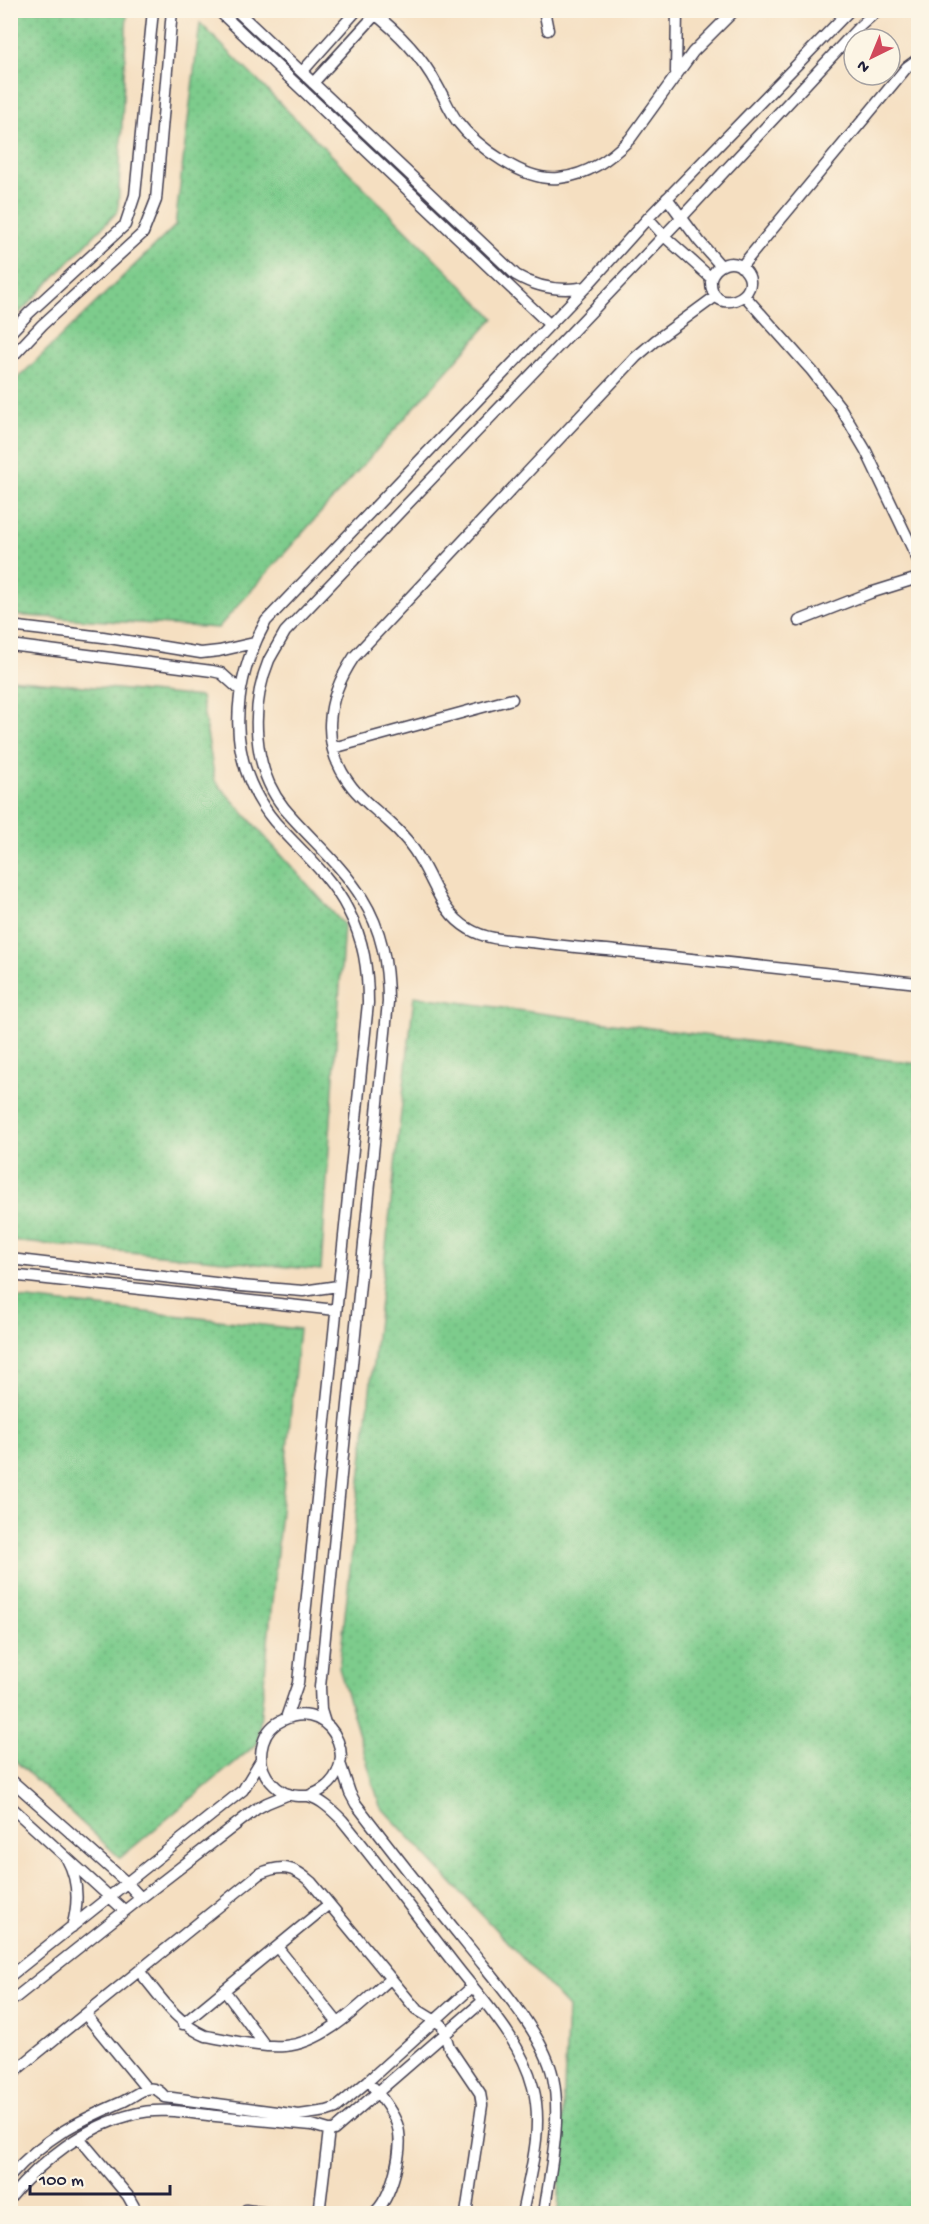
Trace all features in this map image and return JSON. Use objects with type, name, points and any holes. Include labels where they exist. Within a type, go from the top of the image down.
[{"type":"street","points":[[10,333],[125,225],[135,195],[153,10]]},
{"type":"street","points":[[10,359],[42,325],[143,233],[156,200],[172,10]]},
{"type":"street","points":[[218,10],[549,324]]},
{"type":"street","points":[[236,10],[516,275],[533,284],[551,289],[568,290],[586,287]]},
{"type":"street","points":[[302,72],[357,10]]},
{"type":"street","points":[[544,10],[548,30]]},
{"type":"street","points":[[676,72],[677,10]]},
{"type":"street","points":[[313,83],[372,12],[411,46],[426,66],[457,121],[470,136],[500,160],[519,169],[556,179],[589,170],[618,152],[630,139],[676,72],[710,33],[735,10]]},
{"type":"street","points":[[286,1718],[298,1683],[368,1003],[368,978],[365,954],[358,930],[339,894],[273,820],[253,788],[242,756],[238,723],[240,690],[245,666],[266,621],[586,287],[667,198],[850,10]]},
{"type":"street","points":[[325,1723],[321,1710],[320,1687],[388,1002],[388,974],[383,947],[374,921],[361,897],[344,874],[283,806],[269,783],[260,753],[257,721],[260,690],[270,660],[285,632],[664,236],[860,26],[878,10]]},
{"type":"street","points":[[741,267],[907,67],[918,59]]},
{"type":"street","points":[[667,198],[720,265]]},
{"type":"street","points":[[648,218],[664,236],[711,278]]},
{"type":"street","points":[[731,263],[741,267],[749,280],[744,295],[728,302],[716,296],[711,288],[711,278],[716,268],[731,263]]},
{"type":"street","points":[[744,295],[812,371],[840,407],[866,451],[918,560]]},
{"type":"street","points":[[716,296],[636,357],[354,657],[343,674],[332,703],[330,719],[333,748],[352,787],[408,842],[445,907],[460,923],[478,934],[550,944],[918,983]]},
{"type":"street","points":[[799,621],[870,593],[918,578]]},
{"type":"street","points":[[10,626],[103,637],[201,653],[254,643]]},
{"type":"street","points":[[10,645],[212,670],[221,673],[240,690]]},
{"type":"street","points":[[333,748],[512,699]]},
{"type":"street","points":[[10,1259],[241,1286],[303,1291],[338,1286]]},
{"type":"street","points":[[10,1275],[336,1310]]},
{"type":"street","points":[[522,2214],[537,2136],[534,2088],[526,2065],[515,2044],[478,1994],[342,1820],[333,1811],[308,1796],[289,1794],[273,1785],[262,1769],[264,1739],[277,1723],[286,1718],[306,1715],[325,1723],[334,1732],[342,1754],[341,1766],[356,1804],[494,1980],[531,2030],[544,2052],[553,2076],[556,2101],[544,2214]]},
{"type":"street","points":[[10,1976],[243,1790],[261,1759]]},
{"type":"street","points":[[308,1796],[329,1786],[341,1766]]},
{"type":"street","points":[[10,1779],[141,1898]]},
{"type":"street","points":[[10,2002],[256,1809],[289,1794]]},
{"type":"street","points":[[10,1806],[125,1911]]},
{"type":"street","points":[[64,1854],[76,1882],[78,1897],[72,1927]]},
{"type":"street","points":[[10,2075],[259,1874],[272,1868],[287,1868],[300,1873],[329,1904],[416,2009],[442,2025],[448,2047],[480,2093],[482,2105],[466,2214]]},
{"type":"street","points":[[183,2024],[329,1904]]},
{"type":"street","points":[[277,1947],[338,2023]]},
{"type":"street","points":[[139,1971],[183,2024],[206,2036],[284,2046],[304,2043],[322,2035],[390,1979]]},
{"type":"street","points":[[10,2199],[40,2165],[59,2151],[96,2129],[135,2114],[164,2111],[312,2125],[329,2130],[338,2127],[446,2034],[478,1994],[494,1980]]},
{"type":"street","points":[[224,1990],[264,2044]]},
{"type":"street","points":[[10,2176],[41,2146],[69,2126],[126,2100],[146,2088],[157,2089],[165,2097],[299,2115],[318,2114],[336,2108],[434,2020],[478,1994]]},
{"type":"street","points":[[86,2015],[146,2088]]},
{"type":"street","points":[[368,2081],[397,2123],[400,2138],[390,2186],[380,2208],[373,2214]]},
{"type":"street","points":[[164,2111],[165,2097]]},
{"type":"street","points":[[336,2108],[346,2118]]},
{"type":"street","points":[[318,2214],[329,2130]]},
{"type":"street","points":[[80,2139],[128,2196],[138,2214]]},
{"type":"street","points":[[246,2210],[276,2214]]},
{"type":"green space","points":[[11,10],[127,11],[118,211],[11,322]]},
{"type":"green space","points":[[200,23],[494,318],[218,628],[11,615],[11,385],[175,226]]},
{"type":"green space","points":[[10,679],[201,697],[215,781],[344,925],[321,1270],[11,1241]]},
{"type":"green space","points":[[414,996],[918,1064],[918,2213],[558,2213],[568,2007],[380,1806],[339,1668]]},
{"type":"green space","points":[[10,1297],[299,1329],[258,1743],[120,1858],[11,1757]]}]
